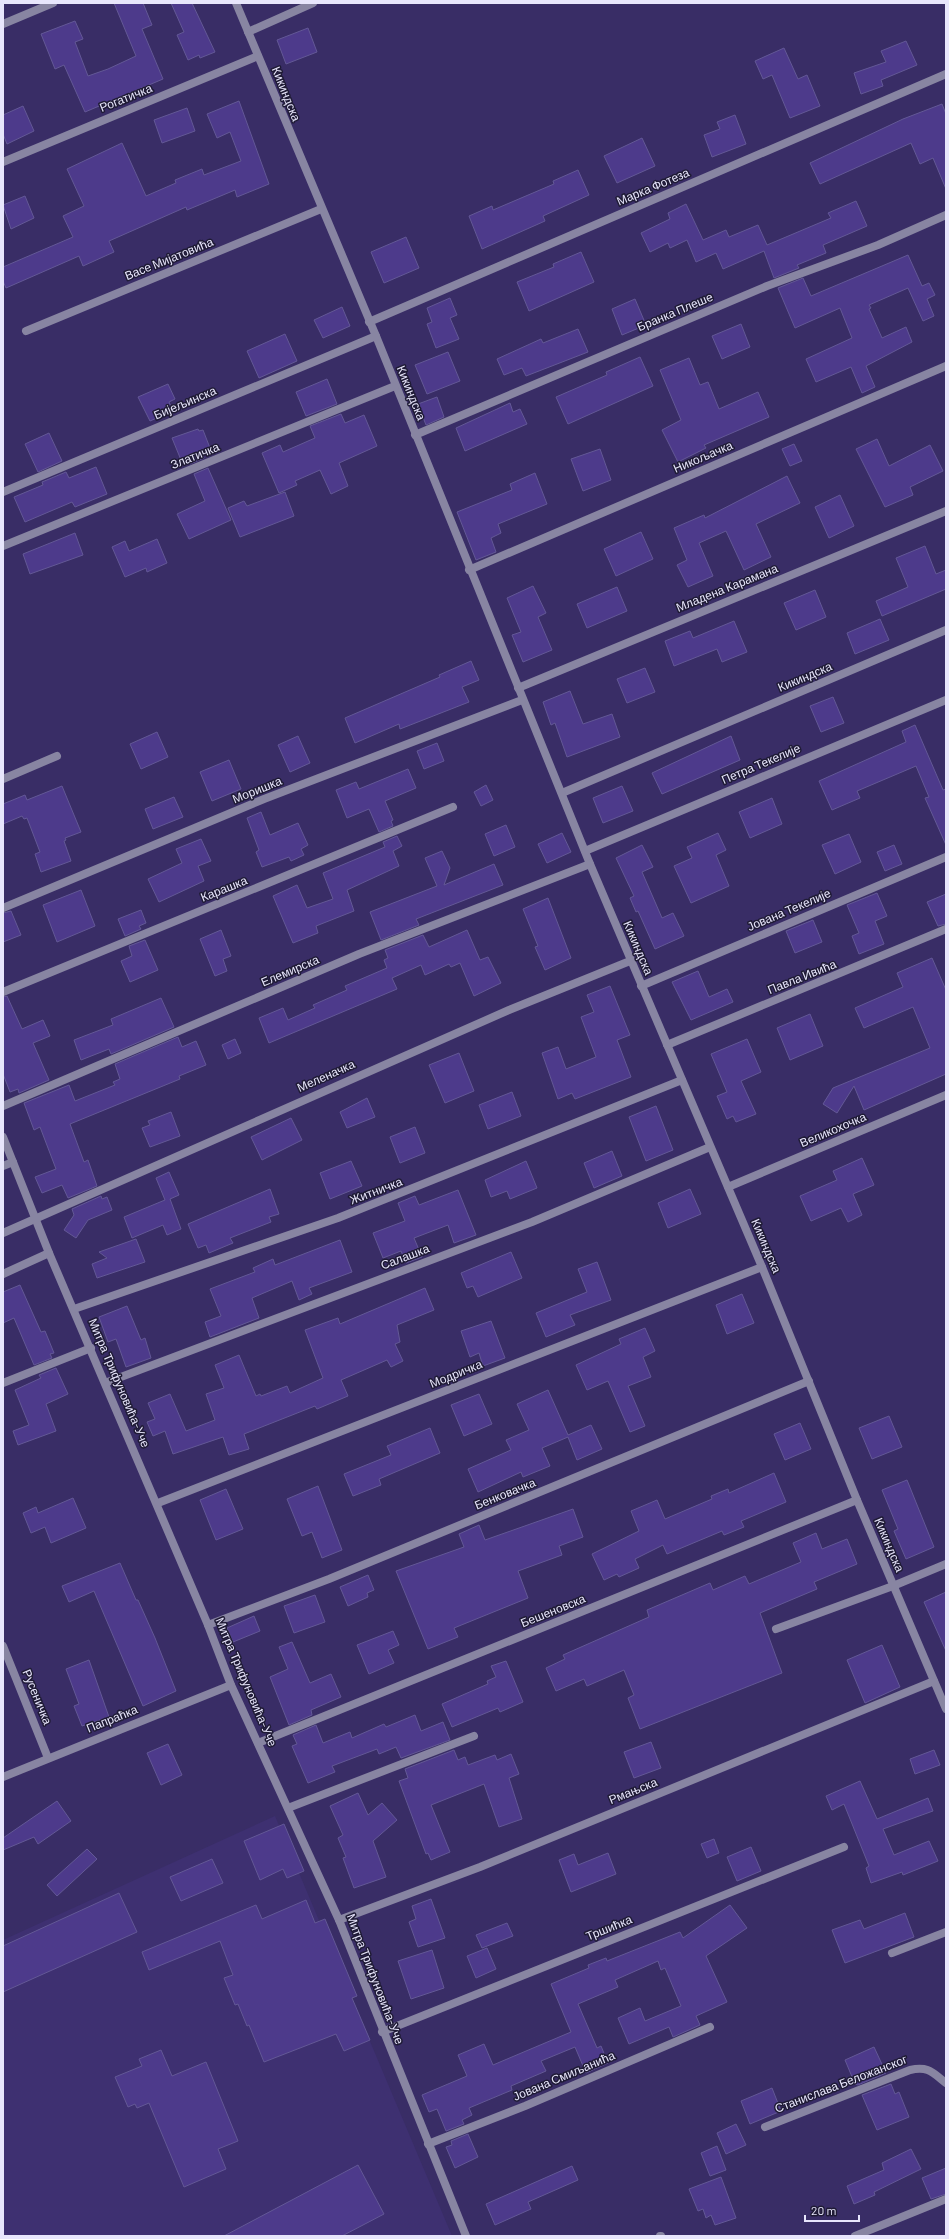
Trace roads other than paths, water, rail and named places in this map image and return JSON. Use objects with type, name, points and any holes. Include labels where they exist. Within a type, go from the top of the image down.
[{"type":"street","points":[[3,24],[53,3]]},
{"type":"street","name":"Кикиндска","points":[[236,3],[321,210],[376,336],[469,570],[630,961],[762,1267],[857,1500],[946,1709]]},
{"type":"street","points":[[248,32],[313,3]]},
{"type":"street","name":"Рогатичка","points":[[3,162],[258,56]]},
{"type":"street","name":"Марка Фотеза","points":[[369,322],[946,74]]},
{"type":"street","name":"Васе Мијатовића","points":[[26,331],[321,210]]},
{"type":"street","name":"Бранка Плеше","points":[[415,435],[767,286],[878,245],[946,215]]},
{"type":"street","name":"Бијељинска","points":[[3,492],[376,336]]},
{"type":"street","name":"Никољачка","points":[[469,570],[946,366]]},
{"type":"street","name":"Златичка","points":[[3,546],[395,386]]},
{"type":"street","name":"Младена Карамана","points":[[518,688],[946,511]]},
{"type":"street","name":"Кикиндска","points":[[562,793],[946,630]]},
{"type":"street","name":"Моришка","points":[[3,908],[264,799],[522,700]]},
{"type":"street","name":"Петра Текелије","points":[[585,851],[946,700]]},
{"type":"street","points":[[3,779],[57,756]]},
{"type":"street","name":"Карашка","points":[[3,992],[453,807]]},
{"type":"street","name":"Јована Текелије","points":[[641,986],[946,857]]},
{"type":"street","name":"Елемирска","points":[[3,1106],[359,954],[590,864]]},
{"type":"street","name":"Павла Ивића","points":[[667,1045],[946,929]]},
{"type":"street","name":"Меленачка","points":[[3,1232],[494,1016],[630,961]]},
{"type":"street","name":"Житничка","points":[[74,1309],[338,1218],[682,1080]]},
{"type":"street","name":"Великохочка","points":[[728,1187],[946,1095]]},
{"type":"street","name":"Митра Трифуновића-Уче","points":[[3,1137],[49,1253],[158,1503],[231,1685],[339,1920],[382,2032],[466,2236]]},
{"type":"street","name":"Салашка","points":[[105,1383],[532,1222],[710,1147]]},
{"type":"street","points":[[3,1166],[13,1162]]},
{"type":"street","points":[[3,1274],[49,1253]]},
{"type":"street","name":"Модричка","points":[[158,1503],[762,1267]]},
{"type":"street","points":[[3,1383],[91,1348]]},
{"type":"street","name":"Бенковачка","points":[[208,1625],[330,1579],[809,1381]]},
{"type":"street","name":"Бешеновска","points":[[258,1744],[857,1500]]},
{"type":"street","points":[[776,1629],[893,1586],[946,1564]]},
{"type":"street","name":"Русеничка","points":[[3,1646],[48,1758]]},
{"type":"street","name":"Рмањска","points":[[339,1920],[480,1867],[934,1681]]},
{"type":"street","name":"Папраћка","points":[[3,1777],[231,1685]]},
{"type":"street","points":[[288,1808],[474,1736]]},
{"type":"street","name":"Тршићка","points":[[382,2032],[844,1847]]},
{"type":"street","points":[[892,1953],[946,1932]]},
{"type":"street","name":"Јована Смиљанића","points":[[428,2144],[525,2106],[710,2027]]},
{"type":"street","name":"Станислава Беложанског","points":[[764,2127],[910,2070],[922,2067],[929,2070],[946,2084]]},
{"type":"street","points":[[855,2236],[946,2199]]}]
